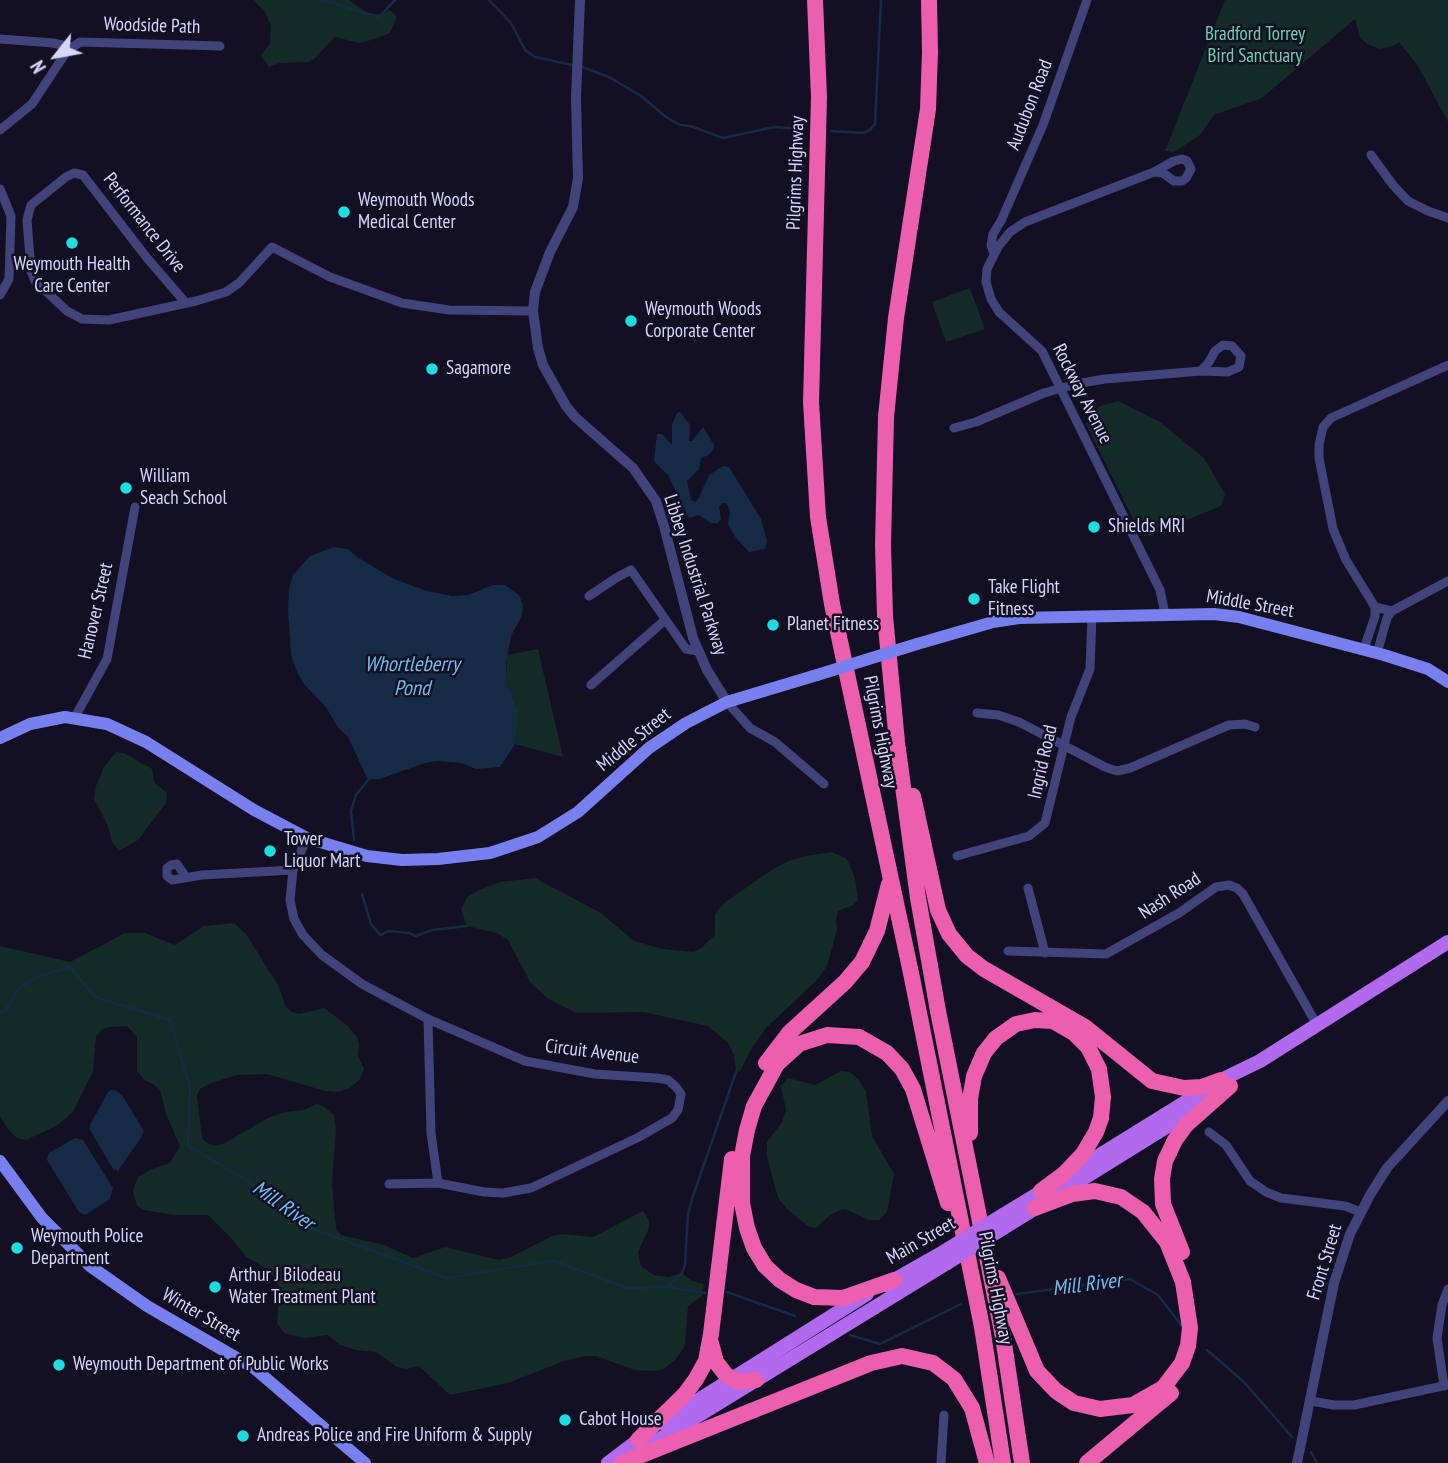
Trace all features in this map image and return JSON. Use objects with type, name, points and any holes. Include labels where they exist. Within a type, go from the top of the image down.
[{"type":"highway","name":"Pilgrims Highway","points":[[815,0],[819,90],[811,402],[815,489],[829,589],[982,1327],[1003,1463]]},
{"type":"highway","name":"Pilgrims Highway","points":[[929,0],[928,109],[896,318],[886,424],[883,558],[890,672],[918,898],[987,1252],[1022,1463]]},
{"type":"highway","points":[[890,672],[934,895],[943,923],[957,946],[984,969],[1085,1027],[1152,1081],[1184,1088],[1225,1083]]},
{"type":"highway","points":[[638,1440],[672,1408],[696,1379],[706,1361],[733,1152],[744,1104],[757,1077],[780,1043],[845,982],[865,957],[877,931],[890,879]]},
{"type":"highway","points":[[975,1195],[970,1114],[976,1070],[984,1053],[1001,1034],[1016,1024],[1041,1020],[1065,1026],[1088,1047],[1101,1076],[1103,1104],[1099,1125],[1087,1147],[1070,1167],[1041,1191]]},
{"type":"highway","points":[[894,1280],[848,1297],[814,1297],[790,1287],[774,1275],[751,1242],[743,1212],[741,1184],[742,1156],[749,1121],[773,1069],[789,1051],[809,1039],[840,1034],[864,1039],[892,1057],[907,1075],[919,1104],[982,1327]]},
{"type":"highway","points":[[1087,1463],[1175,1390],[1194,1358],[1199,1331],[1196,1293],[1165,1210],[1162,1179],[1167,1155],[1178,1135],[1225,1083]]},
{"type":"highway","points":[[987,1252],[1033,1365],[1056,1391],[1081,1405],[1106,1409],[1133,1405],[1163,1388],[1174,1376],[1184,1357],[1189,1341],[1190,1322],[1181,1276],[1159,1230],[1135,1205],[1108,1193],[1078,1193],[1035,1208]]},
{"type":"highway","points":[[711,1334],[713,1357],[722,1372],[730,1379],[743,1383],[756,1380]]},
{"type":"highway","points":[[620,1463],[871,1363],[902,1356],[933,1363],[950,1374],[959,1384],[972,1408],[987,1463]]},
{"type":"main road","name":"Middle Street","points":[[0,738],[30,724],[52,719],[75,717],[107,724],[125,730],[254,810],[307,838],[350,852],[402,860],[467,857],[506,849],[538,837],[566,821],[659,741],[686,723],[727,702],[1009,619],[1165,614],[1238,617],[1371,651],[1411,663],[1446,678]]},
{"type":"main road","name":"Main Street","points":[[1004,1221],[1035,1208],[1259,1061],[1448,942]]},
{"type":"main road","name":"Main Street","points":[[620,1463],[756,1380],[1004,1221],[1041,1191],[1225,1083]]},
{"type":"main road","name":"Winter Street","points":[[0,1161],[48,1224],[90,1266],[147,1306],[254,1368],[365,1463]]},
{"type":"main road","name":"Main Street","points":[[608,1463],[730,1379],[894,1280],[946,1257]]},
{"type":"street","name":"Libbey Industrial Parkway","points":[[580,0],[577,79],[579,162],[576,192],[567,220],[542,272],[535,292],[533,311],[543,365],[557,394],[575,417],[633,468],[656,501],[698,651],[716,688],[727,702]]},
{"type":"street","name":"Audubon Road","points":[[994,254],[991,241],[995,228],[1001,221],[1043,125],[1087,0]]},
{"type":"street","name":"Woodside Path","points":[[0,39],[71,47],[85,41],[220,46]]},
{"type":"street","points":[[0,130],[32,104],[71,47]]},
{"type":"street","points":[[1371,155],[1408,201],[1448,218]]},
{"type":"street","name":"Rockway Avenue","points":[[1154,172],[1039,216],[1010,232],[994,254],[986,275],[987,288],[994,306],[1008,322],[1037,344],[1062,388],[1160,590],[1165,614]]},
{"type":"street","name":"Performance Drive","points":[[185,302],[83,175],[74,173],[66,177],[31,205],[27,220],[31,271],[40,285],[75,316],[109,320],[216,296],[233,288],[272,247],[330,277],[402,303],[449,310],[533,311]]},
{"type":"street","points":[[0,189],[11,216],[9,279],[0,295]]},
{"type":"street","points":[[1001,221],[1010,232]]},
{"type":"street","points":[[1371,651],[1375,607],[1346,560],[1332,529],[1319,458],[1320,434],[1327,422],[1339,414],[1448,365]]},
{"type":"street","points":[[954,428],[976,422],[1044,393],[1096,380],[1201,371]]},
{"type":"street","name":"Hanover Street","points":[[75,717],[107,659],[135,506]]},
{"type":"street","points":[[589,596],[631,570],[686,649],[698,651]]},
{"type":"street","points":[[1371,651],[1392,611],[1448,581]]},
{"type":"street","points":[[1375,607],[1392,611]]},
{"type":"street","name":"Ingrid Road","points":[[957,856],[1018,840],[1042,827],[1048,816],[1071,717],[1090,669],[1092,615]]},
{"type":"street","points":[[591,685],[665,620]]},
{"type":"street","points":[[727,702],[750,728],[775,742],[824,784]]},
{"type":"street","points":[[978,713],[998,715],[1018,722],[1109,769],[1121,771],[1229,725],[1245,724],[1255,727]]},
{"type":"street","name":"Circuit Avenue","points":[[307,838],[293,870],[291,910],[297,927],[311,944],[362,984],[428,1019],[525,1061],[595,1074],[668,1080],[681,1094],[678,1110],[672,1118],[637,1138],[531,1188],[503,1193],[438,1183],[389,1184]]},
{"type":"street","points":[[186,877],[293,870]]},
{"type":"street","name":"Nash Road","points":[[1008,951],[1106,954],[1179,914],[1216,887],[1225,885],[1243,894],[1317,1026]]},
{"type":"street","points":[[1028,888],[1045,953]]},
{"type":"street","points":[[428,1019],[431,1133],[438,1183]]},
{"type":"street","name":"Front Street","points":[[1297,1463],[1334,1283],[1344,1250],[1361,1212],[1387,1168],[1448,1101]]},
{"type":"street","points":[[1209,1132],[1226,1145],[1250,1181],[1266,1192],[1282,1198],[1345,1206],[1361,1212]]},
{"type":"street","points":[[1311,1401],[1354,1405],[1446,1385],[1437,1338],[1442,1305],[1448,1289]]},
{"type":"street","points":[[941,1463],[944,1415]]},
{"type":"green space","points":[[253,0],[349,0],[369,14],[381,14],[390,10],[397,17],[390,33],[375,39],[359,43],[335,37],[308,62],[280,63],[269,67],[261,56],[270,43],[271,26],[265,12]]},
{"type":"green space","name":"Bradford Torrey Bird Sanctuary","points":[[1225,0],[1448,0],[1448,122],[1418,66],[1399,42],[1380,49],[1367,44],[1360,37],[1355,19],[1262,98],[1214,115],[1200,135],[1174,152],[1165,151]]},
{"type":"green space","points":[[970,288],[985,329],[946,342],[932,302]]},
{"type":"green space","points":[[1118,401],[1160,422],[1204,458],[1225,494],[1221,506],[1148,536],[1139,531],[1086,424],[1100,406]]},
{"type":"green space","name":"Whortleberry Pond","points":[[538,649],[563,757],[515,744],[517,709],[506,679],[507,655]]},
{"type":"green space","points":[[116,752],[124,753],[152,769],[154,782],[167,793],[166,803],[138,840],[119,851],[112,842],[108,826],[94,799],[104,767]]},
{"type":"green space","points":[[832,852],[847,859],[855,878],[858,900],[838,911],[837,930],[827,966],[817,980],[766,1028],[740,1071],[736,1072],[734,1055],[728,1043],[708,1026],[643,1012],[576,1013],[547,998],[530,982],[508,940],[497,933],[467,926],[461,910],[467,897],[479,890],[500,882],[535,878],[601,913],[634,941],[663,949],[694,952],[715,935],[715,914],[724,903],[789,861]]},
{"type":"green space","points":[[234,923],[246,934],[278,985],[286,1007],[299,1014],[324,1008],[348,1026],[357,1037],[358,1056],[364,1069],[360,1079],[350,1088],[339,1092],[325,1091],[267,1074],[237,1075],[211,1083],[200,1089],[197,1095],[202,1138],[207,1143],[214,1146],[225,1143],[268,1118],[285,1112],[304,1110],[317,1104],[323,1106],[334,1115],[336,1129],[332,1184],[336,1228],[341,1235],[384,1245],[413,1258],[445,1247],[499,1260],[511,1257],[552,1236],[564,1234],[593,1237],[643,1211],[649,1220],[649,1228],[638,1252],[641,1266],[654,1275],[668,1277],[682,1273],[692,1281],[704,1284],[702,1296],[688,1306],[685,1346],[676,1359],[664,1369],[654,1371],[635,1370],[596,1356],[585,1356],[564,1361],[508,1383],[450,1395],[419,1366],[406,1369],[397,1367],[376,1352],[340,1345],[328,1335],[304,1338],[284,1333],[277,1323],[280,1289],[273,1276],[266,1268],[246,1257],[208,1215],[174,1215],[144,1210],[137,1206],[133,1191],[138,1177],[170,1163],[180,1146],[166,1114],[160,1090],[144,1080],[137,1071],[137,1037],[127,1026],[109,1027],[101,1030],[96,1037],[93,1071],[73,1112],[58,1125],[26,1140],[17,1138],[7,1128],[0,1116],[0,946],[70,962],[125,933],[145,933],[175,945],[204,926]]},
{"type":"green space","points":[[841,1071],[850,1072],[866,1092],[872,1136],[894,1174],[887,1212],[879,1220],[868,1220],[842,1209],[816,1228],[809,1227],[778,1198],[767,1157],[767,1142],[782,1122],[786,1110],[781,1086],[788,1078],[815,1085]]},
{"type":"water","points":[[680,412],[690,425],[689,441],[692,441],[703,427],[714,445],[709,455],[701,458],[699,469],[687,481],[691,500],[695,502],[698,499],[709,475],[723,466],[729,467],[761,519],[767,541],[765,549],[749,552],[736,538],[728,525],[730,510],[726,503],[719,507],[721,519],[718,523],[711,523],[699,515],[689,518],[668,475],[654,461],[657,434],[662,434],[672,445],[672,424]]},
{"type":"water","name":"Whortleberry Pond","points":[[334,547],[348,549],[394,579],[427,591],[452,596],[468,595],[493,585],[505,585],[519,595],[523,605],[522,615],[511,636],[506,664],[506,679],[517,709],[517,726],[515,744],[500,767],[476,769],[462,763],[438,761],[380,779],[368,780],[348,737],[337,726],[326,707],[304,684],[291,655],[288,610],[289,588],[293,575],[310,556]]},
{"type":"water","points":[[111,1090],[122,1095],[144,1131],[118,1171],[113,1169],[90,1130],[90,1125]]},
{"type":"water","points":[[75,1138],[83,1140],[113,1188],[110,1199],[85,1215],[79,1212],[47,1160],[49,1153]]},
{"type":"waterway","points":[[322,0],[379,17],[395,0]]},
{"type":"waterway","points":[[489,0],[511,23],[525,50],[535,57],[572,65]]},
{"type":"waterway","points":[[831,131],[863,133],[875,124],[881,0]]},
{"type":"waterway","points":[[582,67],[609,77],[641,96],[680,125],[723,138],[774,127],[803,129]]},
{"type":"waterway","points":[[354,840],[351,811],[356,795],[368,780]]},
{"type":"waterway","points":[[362,894],[371,924],[380,935],[389,931],[415,936],[432,930],[467,926]]},
{"type":"waterway","name":"Mill River","points":[[0,1013],[5,1011],[18,989],[37,977],[70,967],[95,997],[170,1020],[190,1087],[188,1146],[250,1182],[302,1225],[447,1278],[554,1261],[627,1288],[667,1287],[705,1293]]},
{"type":"waterway","points":[[667,1287],[682,1273],[685,1265],[688,1214],[736,1072]]},
{"type":"waterway","name":"Mill River","points":[[1017,1294],[1130,1279],[1158,1295],[1181,1325]]},
{"type":"waterway","name":"Mill River","points":[[727,1292],[795,1316]]},
{"type":"waterway","name":"Mill River","points":[[850,1335],[880,1344],[961,1304]]},
{"type":"waterway","name":"Mill River","points":[[1207,1350],[1244,1382],[1292,1437]]},
{"type":"waterway","name":"Mill River","points":[[1311,1452],[1317,1463]]},
{"type":"place","name":"Weymouth Woods Medical Center","points":[[344,212]]},
{"type":"place","name":"Weymouth Health Care Center","points":[[72,243]]},
{"type":"place","name":"Weymouth Woods Corporate Center","points":[[631,321]]},
{"type":"place","name":"Sagamore","points":[[432,369]]},
{"type":"place","name":"William Seach School","points":[[126,488]]},
{"type":"place","name":"Shields MRI","points":[[1094,527]]},
{"type":"place","name":"Take Flight Fitness","points":[[974,599]]},
{"type":"place","name":"Planet Fitness","points":[[773,625]]},
{"type":"place","name":"Tower Liquor Mart","points":[[270,851]]},
{"type":"place","name":"Weymouth Police Department","points":[[17,1248]]},
{"type":"place","name":"Arthur J Bilodeau Water Treatment Plant","points":[[215,1287]]},
{"type":"place","name":"Weymouth Department of Public Works","points":[[59,1365]]},
{"type":"place","name":"Cabot House","points":[[565,1420]]},
{"type":"place","name":"Andreas Police and Fire Uniform & Supply","points":[[243,1436]]}]
